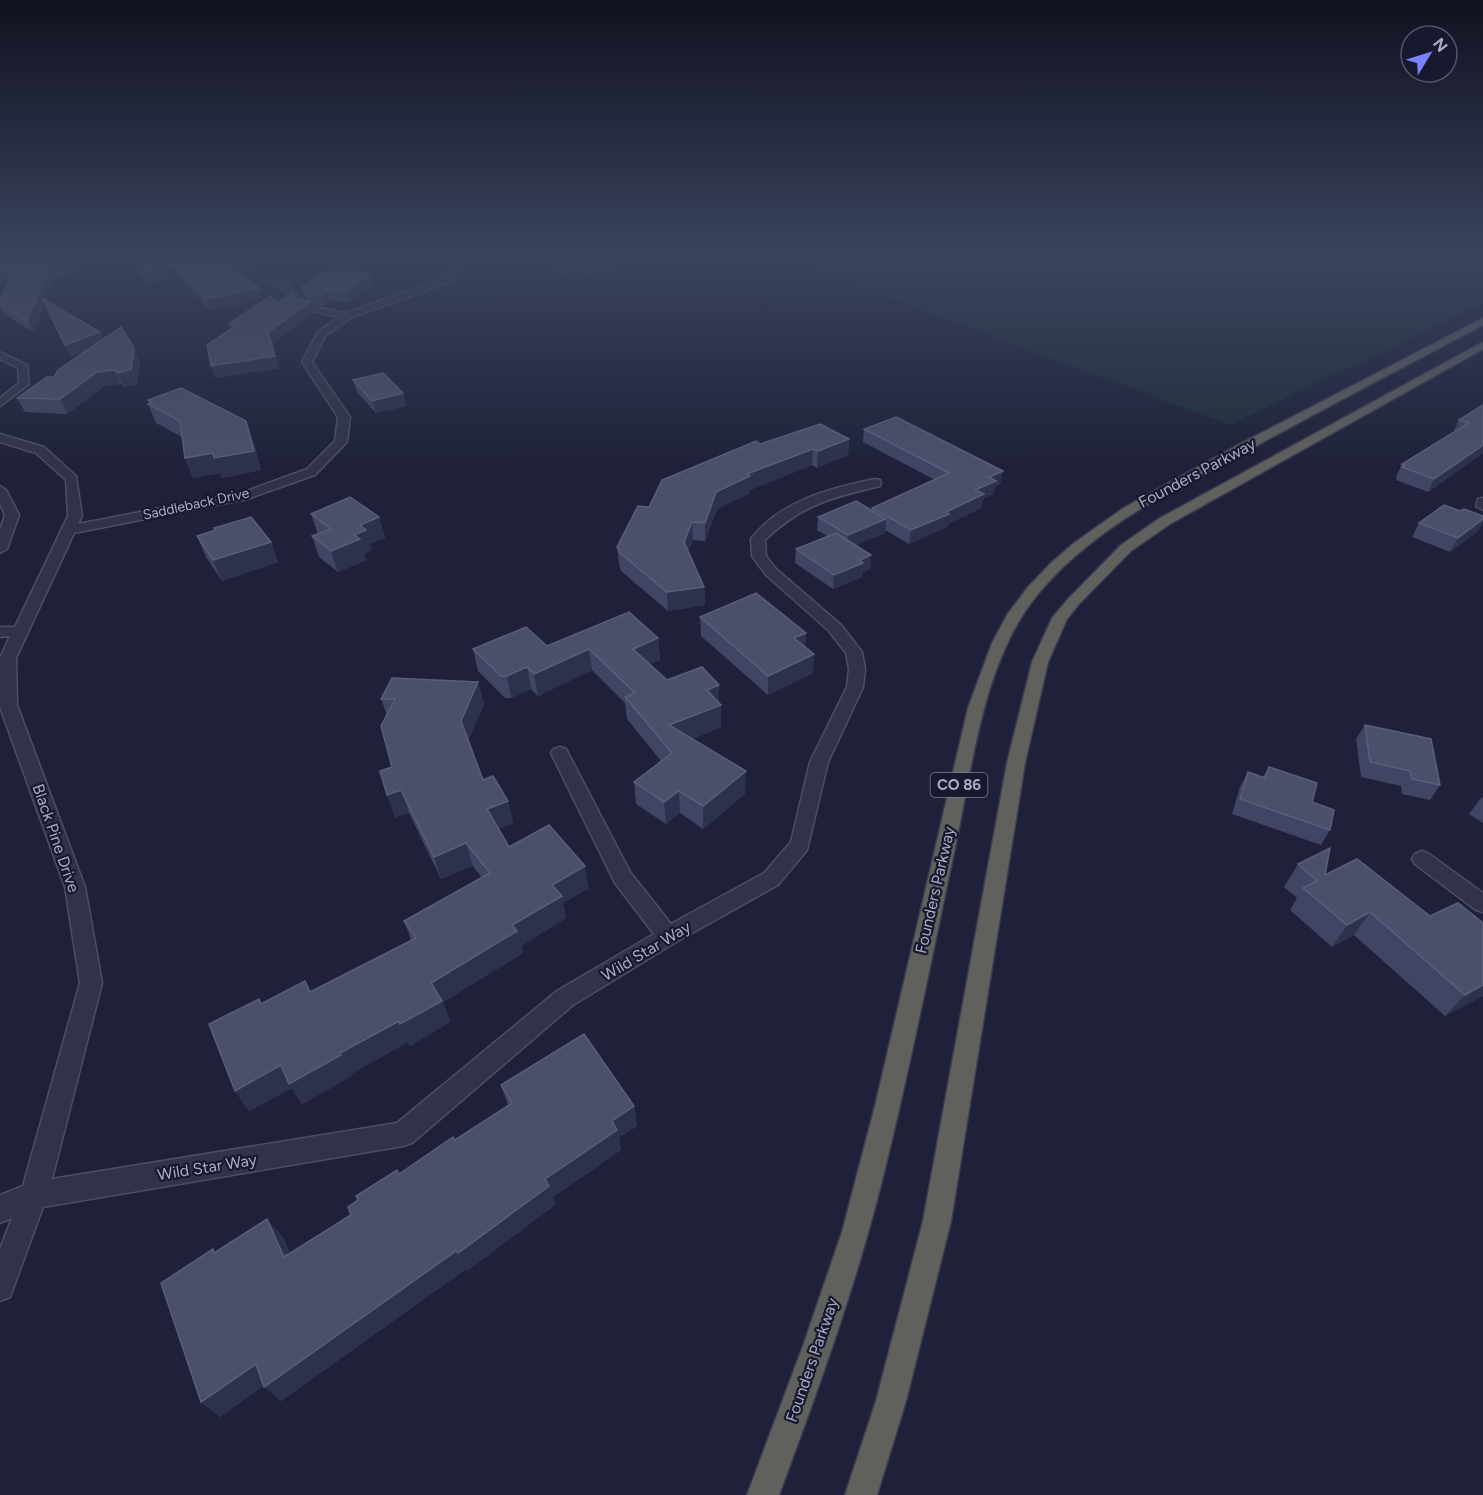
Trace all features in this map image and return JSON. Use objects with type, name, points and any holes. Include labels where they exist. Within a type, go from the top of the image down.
[{"type":"highway","name":"Founders Parkway","points":[[763,1495],[814,1362],[866,1196],[967,752],[987,676],[1008,626],[1020,605],[1071,552],[1113,519],[1474,326]]},
{"type":"highway","name":"Founders Parkway","points":[[861,1495],[891,1401],[937,1221],[1016,763],[1035,678],[1060,618],[1107,565],[1126,548],[1165,521],[1483,345]]},
{"type":"street","name":"Saddleback Drive","points":[[68,530],[247,495],[311,472],[341,442],[344,417],[307,362],[321,334],[333,326]]},
{"type":"street","points":[[0,355],[23,366],[24,384],[0,404]]},
{"type":"street","name":"Black Pine Drive","points":[[0,438],[40,450],[72,479],[75,516],[8,658],[8,705],[75,887],[91,983],[34,1195],[0,1287]]},
{"type":"street","name":"Wild Star Way","points":[[0,1209],[34,1195],[403,1134],[565,998],[668,936],[771,879],[800,845],[819,762],[855,687],[857,669],[854,652],[835,628],[771,572],[759,556],[758,539],[776,520],[815,498],[839,489],[875,483]]},
{"type":"street","points":[[0,490],[12,515],[0,549]]},
{"type":"street","points":[[0,632],[21,631]]},
{"type":"street","points":[[560,753],[622,877],[668,936]]},
{"type":"street","points":[[1422,860],[1483,904]]},
{"type":"shaded area","points":[[964,326],[1436,326],[1230,425]]},
{"type":"building","points":[[56,326],[89,326],[100,332],[65,345]]},
{"type":"building","points":[[235,326],[277,326],[268,332],[275,356],[211,366],[207,345]]},
{"type":"building","points":[[121,327],[134,348],[131,370],[117,373],[115,370],[97,372],[60,399],[17,398],[47,377],[54,377],[58,370]]},
{"type":"building","points":[[383,373],[403,393],[372,401],[353,380]]},
{"type":"building","points":[[181,388],[246,421],[254,451],[214,458],[213,453],[185,458],[180,421],[148,404],[152,402],[148,400]]},
{"type":"building","points":[[1483,405],[1483,445],[1434,479],[1402,467],[1405,465],[1402,464],[1469,423],[1459,420]]},
{"type":"building","points":[[896,417],[1003,471],[989,477],[996,481],[975,490],[984,494],[946,512],[949,514],[911,530],[872,508],[949,473],[864,429]]},
{"type":"building","points":[[820,424],[849,439],[818,451],[813,449],[747,474],[750,476],[716,492],[705,523],[692,522],[684,542],[704,587],[667,592],[620,553],[617,547],[638,506],[649,507],[662,480],[756,441],[760,444]]},
{"type":"building","points":[[350,497],[379,517],[360,525],[366,530],[354,535],[360,539],[331,551],[312,536],[331,529],[311,514]]},
{"type":"building","points":[[856,501],[886,519],[848,535],[818,517]]},
{"type":"building","points":[[1444,505],[1460,511],[1464,509],[1483,516],[1483,519],[1458,538],[1419,523]]},
{"type":"building","points":[[251,517],[271,542],[213,560],[197,536],[216,530],[214,528]]},
{"type":"building","points":[[836,533],[871,555],[860,560],[863,563],[834,575],[796,549]]},
{"type":"building","points":[[756,593],[806,633],[794,638],[814,654],[768,676],[700,617]]},
{"type":"building","points":[[629,612],[658,638],[633,649],[667,680],[702,667],[719,685],[707,690],[721,705],[669,725],[746,771],[703,806],[679,791],[664,802],[634,782],[672,753],[625,697],[635,693],[589,649],[534,674],[527,667],[507,676],[501,676],[473,649],[526,627],[547,646]]},
{"type":"building","points":[[392,678],[478,682],[461,721],[483,780],[493,776],[508,801],[487,809],[509,847],[549,825],[585,866],[552,885],[562,896],[512,925],[517,931],[431,983],[442,1001],[340,1053],[341,1055],[289,1084],[281,1065],[235,1091],[209,1024],[259,999],[261,1004],[305,981],[310,992],[416,938],[404,921],[490,873],[466,843],[434,857],[401,790],[387,795],[380,771],[392,767],[381,726],[395,699],[381,699]]},
{"type":"building","points":[[1365,725],[1431,739],[1440,785],[1412,779],[1410,771],[1370,762]]},
{"type":"building","points":[[1269,767],[1317,783],[1312,802],[1334,810],[1330,830],[1240,799],[1248,772],[1265,778]]},
{"type":"building","points":[[1330,848],[1325,875],[1357,859],[1430,916],[1458,903],[1483,923],[1483,985],[1465,995],[1370,912],[1347,925],[1303,888],[1317,881],[1298,864]]},
{"type":"building","points":[[584,1034],[634,1106],[612,1121],[617,1130],[545,1179],[549,1186],[458,1253],[456,1251],[264,1387],[256,1364],[201,1402],[161,1283],[213,1249],[214,1253],[267,1219],[284,1257],[351,1215],[348,1207],[358,1200],[356,1196],[397,1170],[399,1174],[453,1137],[455,1140],[512,1103],[501,1085]]}]
